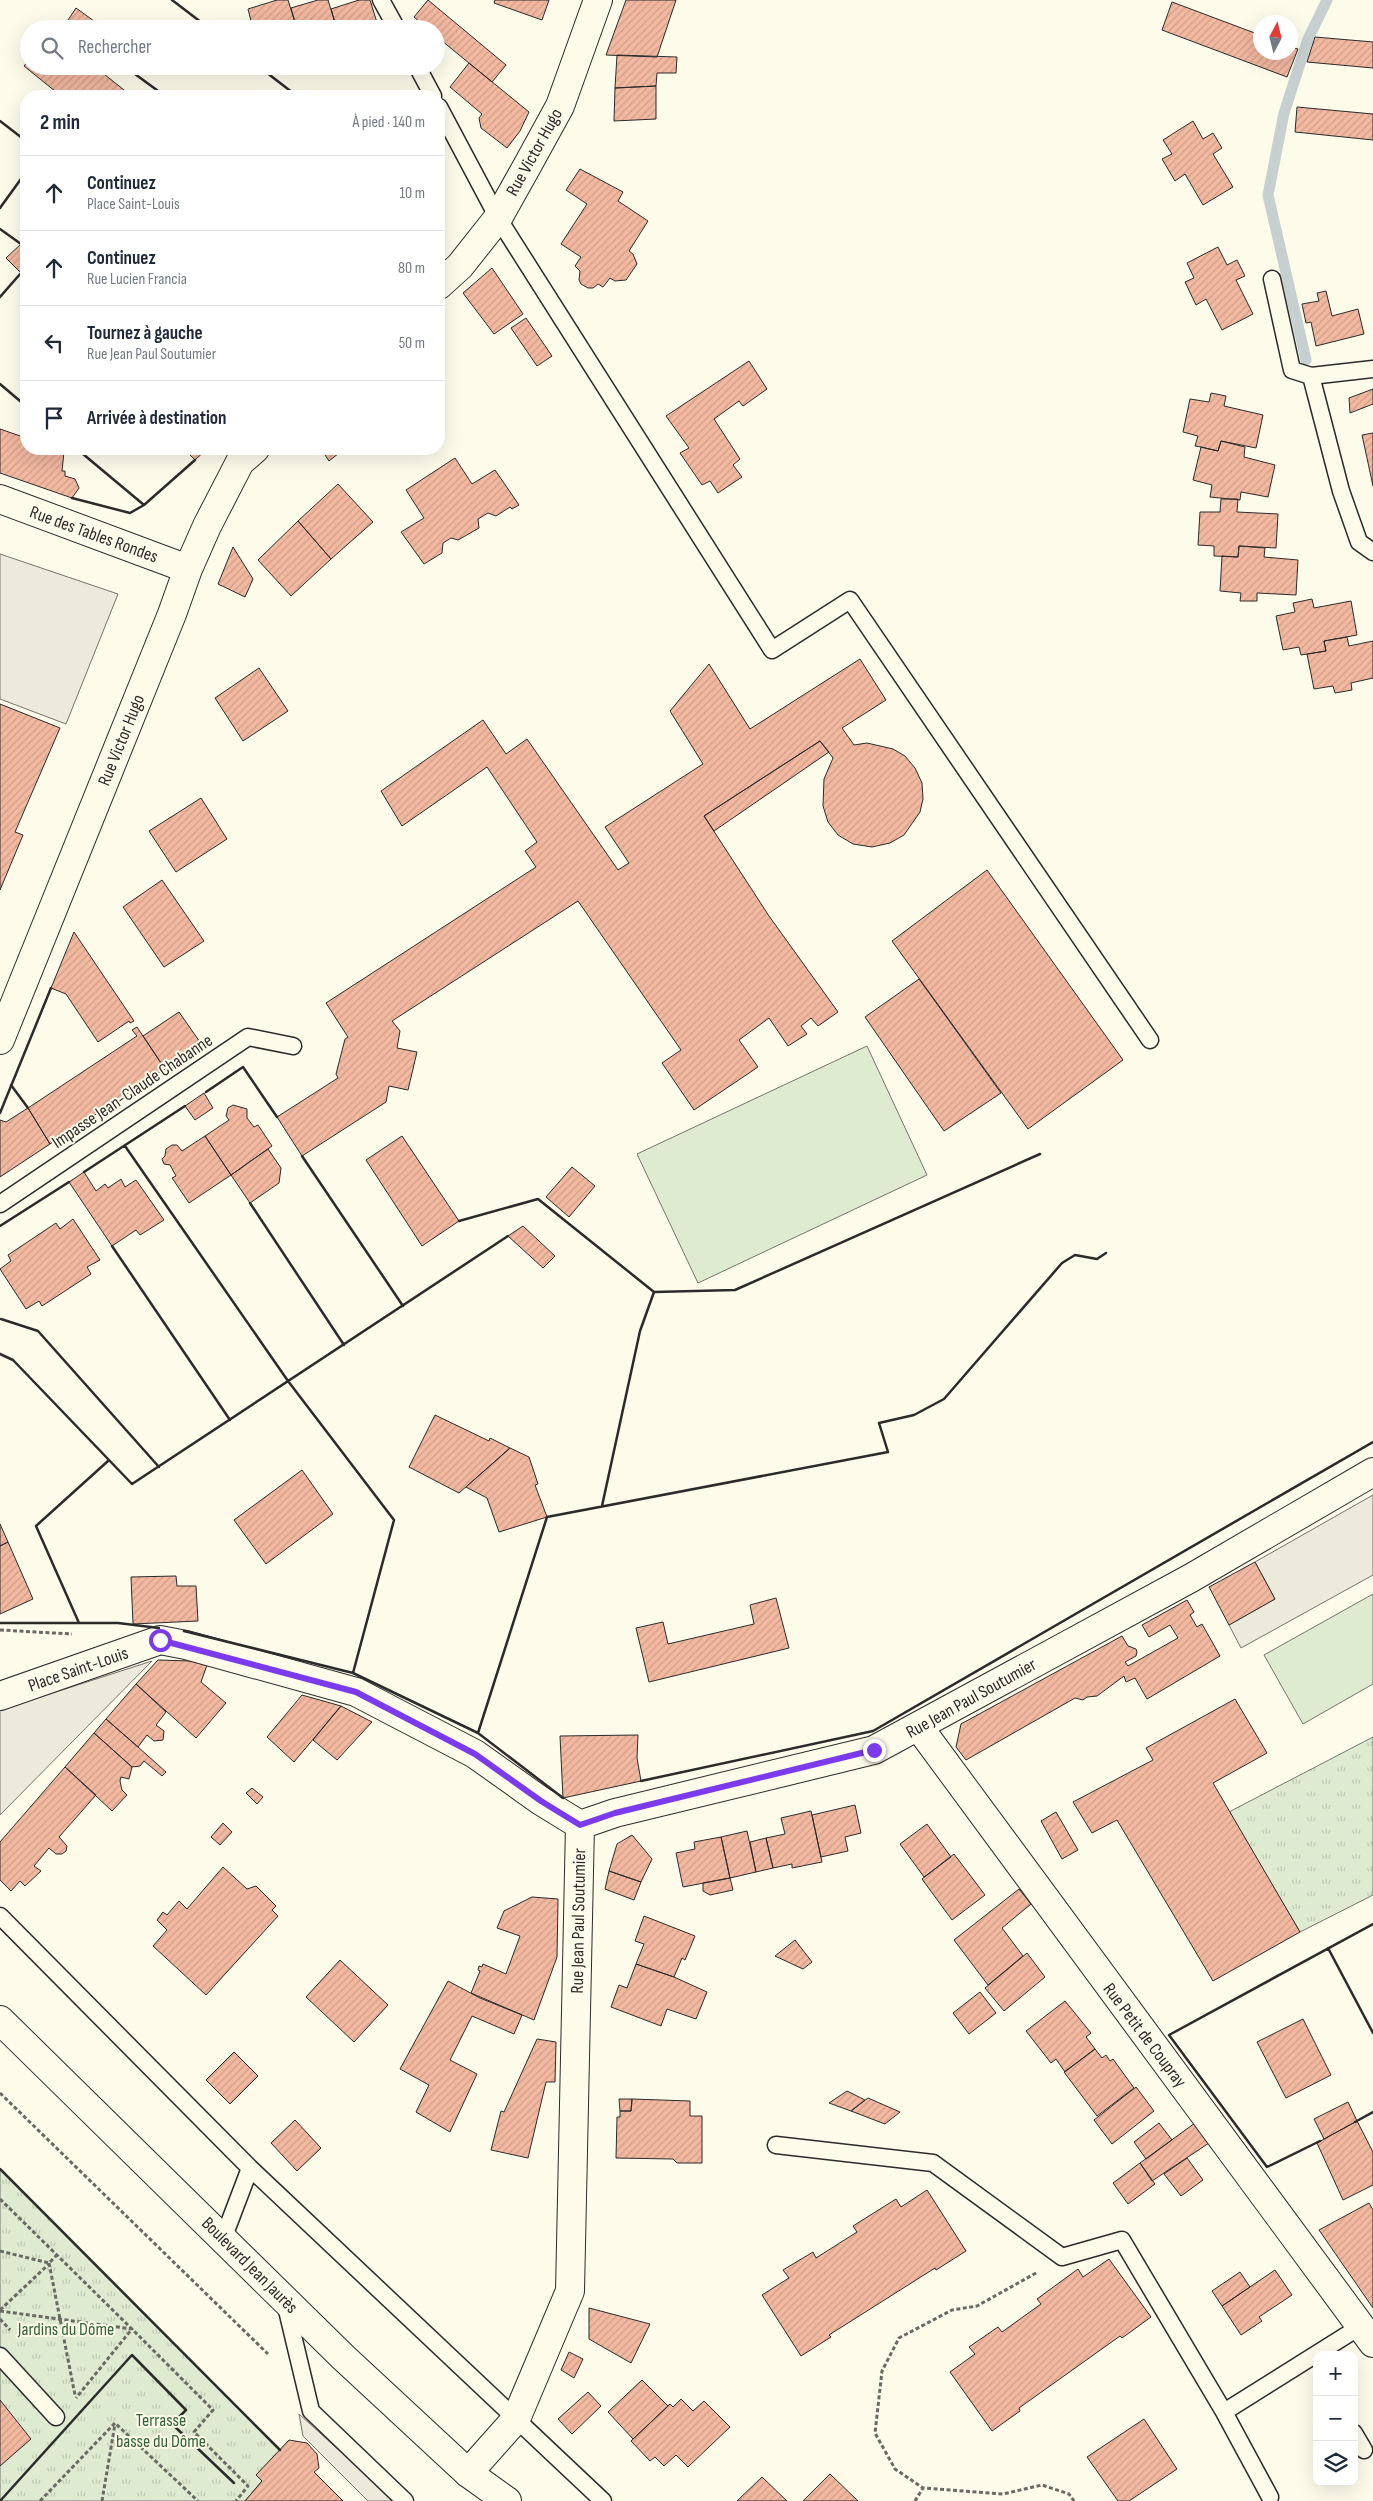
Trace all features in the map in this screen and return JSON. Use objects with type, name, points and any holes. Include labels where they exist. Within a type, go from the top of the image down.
[{"type":"street","name":"Rue Victor Hugo","points":[[445,280],[460,266],[498,218],[560,106],[598,0]]},
{"type":"street","name":"Rue Victor Hugo","points":[[0,1040],[172,614],[188,569],[207,526],[240,462],[248,455]]},
{"type":"street","name":"Rue des Tables Rondes","points":[[0,500],[188,569]]},
{"type":"street","name":"Rue Jean Paul Soutumier","points":[[468,2474],[516,2419],[570,2291],[580,1825],[615,1813],[874,1750],[1191,1578],[1373,1472]]},
{"type":"street","name":"Place Saint-Louis","points":[[0,1696],[160,1640],[356,1692],[475,1754],[541,1801],[580,1825]]},
{"type":"street","name":"Rue Petit de Coupray","points":[[918,1726],[1367,2334]]},
{"type":"street","name":"Boulevard Jean Jaurès","points":[[0,2020],[285,2300],[468,2474],[507,2501]]},
{"type":"lane","points":[[381,0],[392,20]]},
{"type":"lane","points":[[422,75],[430,90]]},
{"type":"lane","points":[[445,118],[498,218],[772,650],[850,600],[1150,1040]]},
{"type":"lane","points":[[1272,279],[1292,370],[1312,376],[1373,369]]},
{"type":"lane","points":[[1312,376],[1341,492],[1360,542],[1373,552]]},
{"type":"lane","name":"Impasse Jean-Claude Chabanne","points":[[0,1204],[248,1037],[293,1046]]},
{"type":"lane","points":[[0,1916],[250,2168],[603,2501]]},
{"type":"lane","points":[[776,2145],[933,2163],[1062,2257],[1122,2240],[1224,2412],[1270,2497]]},
{"type":"lane","points":[[223,2239],[250,2168]]},
{"type":"lane","points":[[285,2300],[304,2390],[311,2411],[405,2501]]},
{"type":"lane","points":[[1337,2351],[1367,2334]]},
{"type":"lane","points":[[0,2356],[56,2417]]},
{"type":"lane","points":[[1224,2412],[1313,2365]]},
{"type":"lane","points":[[1358,2440],[1364,2450]]},
{"type":"path","points":[[0,2093],[304,2390]]},
{"type":"path","points":[[0,2199],[213,2410],[194,2432],[248,2486],[236,2501]]},
{"type":"path","points":[[0,2251],[49,2263]]},
{"type":"path","points":[[0,2311],[57,2255]]},
{"type":"path","points":[[1062,2257],[977,2306],[952,2310],[899,2338],[882,2371],[875,2433],[895,2468],[923,2488],[1004,2494],[1042,2485],[1069,2494],[1074,2501]]},
{"type":"path","points":[[49,2263],[76,2398]]},
{"type":"path","points":[[0,2311],[60,2321],[132,2329]]},
{"type":"path","points":[[0,2320],[14,2334]]},
{"type":"path","points":[[76,2398],[132,2329]]},
{"type":"path","points":[[69,2391],[76,2398]]},
{"type":"path","points":[[40,2501],[115,2423]]},
{"type":"path","points":[[102,2501],[115,2423]]},
{"type":"path","points":[[115,2423],[198,2501]]},
{"type":"path","points":[[915,2501],[923,2488]]},
{"type":"green space","points":[[867,1046],[927,1175],[698,1283],[637,1154]]},
{"type":"green space","points":[[1373,1594],[1373,1684],[1303,1724],[1264,1655]]},
{"type":"green space","points":[[1373,1737],[1373,1895],[1300,1932],[1229,1812]]},
{"type":"green space","points":[[0,2169],[280,2450],[262,2481],[245,2501],[0,2501]]},
{"type":"shaded area","points":[[0,554],[118,594],[66,724],[0,699]]},
{"type":"shaded area","points":[[1373,1495],[1373,1575],[1241,1648],[1229,1625],[1275,1599],[1255,1562]]},
{"type":"shaded area","points":[[152,1661],[0,1815],[0,1710]]},
{"type":"shaded area","points":[[299,2414],[395,2501],[368,2501],[303,2436]]},
{"type":"building","points":[[277,0],[288,0],[294,20],[251,20],[248,9]]},
{"type":"building","points":[[318,0],[328,0],[334,20],[294,20],[291,8]]},
{"type":"building","points":[[359,0],[370,0],[376,20],[334,20],[331,9]]},
{"type":"building","points":[[428,0],[506,65],[492,82],[445,43],[445,20],[418,20],[414,17]]},
{"type":"building","points":[[495,0],[549,0],[542,20],[494,3]]},
{"type":"building","points":[[626,0],[676,0],[657,57],[606,55]]},
{"type":"building","points":[[1172,2],[1253,32],[1253,60],[1294,60],[1287,77],[1162,30]]},
{"type":"building","points":[[76,8],[93,20],[68,20]]},
{"type":"building","points":[[1315,37],[1373,42],[1373,68],[1307,62]]},
{"type":"building","points":[[617,55],[677,57],[676,73],[657,73],[656,86],[615,88]]},
{"type":"building","points":[[469,63],[529,112],[520,131],[507,148],[481,128],[479,118],[482,114],[450,87]]},
{"type":"building","points":[[35,75],[105,75],[124,90],[54,90]]},
{"type":"building","points":[[656,86],[656,119],[614,121],[615,88]]},
{"type":"building","points":[[1297,107],[1373,114],[1373,140],[1295,132]]},
{"type":"building","points":[[1193,121],[1203,139],[1213,133],[1222,148],[1213,154],[1233,187],[1203,205],[1185,174],[1175,181],[1162,159],[1172,154],[1163,140]]},
{"type":"building","points":[[580,169],[623,192],[618,201],[648,221],[629,251],[633,254],[637,264],[626,280],[615,281],[610,278],[603,287],[598,284],[593,288],[588,288],[581,284],[579,280],[580,271],[575,266],[581,257],[561,244],[587,204],[566,190]]},
{"type":"building","points":[[20,245],[20,272],[6,258]]},
{"type":"building","points":[[1218,247],[1227,265],[1237,260],[1245,276],[1236,280],[1253,314],[1222,330],[1206,299],[1196,305],[1185,282],[1194,278],[1187,263]]},
{"type":"building","points":[[492,268],[523,314],[494,334],[463,293]]},
{"type":"building","points":[[1326,291],[1332,316],[1358,309],[1364,334],[1316,346],[1311,322],[1306,323],[1302,304],[1319,301],[1317,293]]},
{"type":"building","points":[[526,318],[552,356],[537,366],[511,328]]},
{"type":"building","points":[[749,361],[767,389],[743,406],[739,401],[714,419],[740,459],[733,465],[742,477],[718,493],[710,481],[702,485],[680,453],[689,448],[666,416]]},
{"type":"building","points":[[1373,389],[1373,404],[1350,413],[1349,398]]},
{"type":"building","points":[[1211,393],[1226,396],[1224,406],[1263,415],[1256,448],[1221,441],[1218,451],[1195,446],[1198,436],[1183,432],[1190,399],[1209,402]]},
{"type":"building","points":[[0,429],[20,436],[20,455],[64,455],[62,471],[65,471],[65,476],[75,479],[79,488],[72,498],[0,473]]},
{"type":"building","points":[[1373,433],[1373,486],[1362,435]]},
{"type":"building","points":[[1221,441],[1245,447],[1244,457],[1275,465],[1268,497],[1241,492],[1240,500],[1210,497],[1212,485],[1193,480],[1201,447],[1218,451]]},
{"type":"building","points":[[190,455],[200,455],[195,460]]},
{"type":"building","points":[[325,455],[336,455],[329,461]]},
{"type":"building","points":[[455,458],[472,484],[495,470],[519,505],[512,509],[510,507],[496,516],[488,513],[478,519],[479,528],[458,540],[451,538],[443,543],[442,553],[424,564],[401,532],[424,518],[406,490]]},
{"type":"building","points":[[338,484],[373,522],[331,559],[298,521]]},
{"type":"building","points":[[1221,499],[1238,499],[1237,512],[1278,514],[1276,548],[1239,546],[1238,557],[1214,556],[1214,546],[1198,545],[1200,512],[1220,512]]},
{"type":"building","points":[[298,521],[331,559],[291,596],[258,560]]},
{"type":"building","points":[[1239,546],[1265,548],[1264,557],[1298,560],[1296,595],[1257,593],[1257,601],[1240,601],[1241,593],[1220,591],[1222,556],[1238,557]]},
{"type":"building","points":[[233,547],[253,579],[245,597],[218,584]]},
{"type":"building","points":[[1312,599],[1314,608],[1351,601],[1357,635],[1324,641],[1326,651],[1301,655],[1299,647],[1283,650],[1276,616],[1295,612],[1293,603]]},
{"type":"building","points":[[1347,637],[1349,646],[1373,641],[1373,678],[1351,683],[1352,690],[1335,693],[1333,686],[1314,689],[1307,654],[1326,651],[1324,641]]},
{"type":"building","points":[[860,659],[886,700],[842,728],[854,745],[867,743],[893,749],[905,756],[915,768],[922,783],[923,799],[920,812],[904,835],[890,843],[872,847],[853,844],[838,835],[828,822],[823,806],[824,779],[833,758],[820,741],[704,816],[769,916],[838,1012],[818,1026],[811,1018],[801,1026],[807,1034],[788,1046],[769,1018],[739,1040],[758,1067],[694,1110],[662,1063],[681,1050],[578,901],[392,1021],[400,1031],[397,1048],[417,1052],[408,1090],[389,1086],[386,1102],[302,1156],[277,1117],[338,1078],[336,1074],[345,1039],[348,1037],[326,1003],[536,867],[525,851],[537,842],[487,767],[402,826],[381,791],[483,720],[506,754],[527,739],[618,870],[629,863],[605,827],[703,764],[670,711],[709,664],[750,729]]},
{"type":"building","points":[[259,668],[288,711],[243,741],[215,698]]},
{"type":"building","points":[[0,704],[60,728],[15,832],[23,835],[0,890]]},
{"type":"building","points":[[820,741],[829,752],[714,831],[704,816]]},
{"type":"building","points":[[201,798],[227,839],[176,872],[149,831]]},
{"type":"building","points":[[987,870],[1123,1060],[1028,1129],[892,941]]},
{"type":"building","points":[[162,880],[204,941],[164,967],[123,907]]},
{"type":"building","points":[[74,932],[134,1021],[130,1023],[129,1021],[98,1042],[66,994],[51,988]]},
{"type":"building","points":[[919,979],[1001,1093],[944,1131],[865,1017]]},
{"type":"building","points":[[179,1012],[202,1045],[165,1069],[143,1036]]},
{"type":"building","points":[[137,1027],[165,1069],[50,1144],[28,1108],[137,1036],[132,1030]]},
{"type":"building","points":[[204,1093],[213,1108],[195,1120],[185,1106]]},
{"type":"building","points":[[233,1105],[247,1109],[247,1118],[254,1127],[258,1125],[272,1146],[231,1175],[205,1136],[229,1120],[226,1116],[228,1108]]},
{"type":"building","points":[[28,1108],[50,1144],[0,1177],[0,1120],[6,1122]]},
{"type":"building","points":[[205,1136],[231,1175],[189,1203],[172,1178],[176,1176],[170,1165],[164,1164],[162,1159],[165,1156],[166,1149],[172,1145],[177,1145],[182,1151]]},
{"type":"building","points":[[402,1136],[459,1221],[422,1246],[366,1160]]},
{"type":"building","points":[[268,1149],[281,1168],[279,1183],[250,1203],[231,1175]]},
{"type":"building","points":[[572,1167],[595,1186],[569,1217],[546,1197]]},
{"type":"building","points":[[84,1172],[96,1191],[105,1184],[108,1188],[121,1179],[125,1187],[136,1180],[164,1220],[140,1235],[136,1230],[112,1246],[69,1182]]},
{"type":"building","points":[[73,1219],[100,1260],[87,1267],[91,1274],[42,1306],[39,1301],[26,1309],[0,1269],[11,1261],[8,1255],[56,1223],[60,1229]]},
{"type":"building","points":[[523,1226],[555,1256],[543,1268],[508,1236]]},
{"type":"building","points":[[435,1415],[489,1441],[490,1438],[510,1448],[459,1493],[409,1467]]},
{"type":"building","points":[[510,1448],[529,1457],[538,1484],[535,1485],[547,1517],[499,1532],[487,1498],[466,1487]]},
{"type":"building","points":[[302,1470],[333,1514],[266,1564],[234,1520]]},
{"type":"building","points":[[0,1524],[8,1542],[0,1546]]},
{"type":"building","points":[[8,1542],[33,1599],[0,1614],[0,1546]]},
{"type":"building","points":[[1255,1562],[1275,1599],[1229,1625],[1209,1587]]},
{"type":"building","points":[[176,1576],[177,1586],[196,1586],[198,1621],[133,1624],[131,1577]]},
{"type":"building","points":[[776,1598],[789,1648],[649,1682],[636,1628],[663,1622],[668,1644],[754,1624],[750,1605]]},
{"type":"building","points":[[1187,1600],[1194,1612],[1190,1615],[1197,1627],[1202,1624],[1220,1656],[1147,1699],[1135,1678],[1126,1682],[1124,1676],[1097,1696],[1087,1697],[1083,1700],[1075,1698],[966,1760],[956,1747],[961,1724],[1122,1636],[1128,1646],[1136,1649],[1137,1652],[1136,1656],[1125,1662],[1128,1666],[1178,1638],[1170,1625],[1149,1637],[1142,1625]]},
{"type":"building","points":[[158,1660],[191,1661],[207,1665],[201,1682],[226,1703],[196,1738],[136,1684]]},
{"type":"building","points":[[136,1684],[166,1712],[156,1725],[164,1731],[163,1740],[154,1741],[147,1735],[138,1747],[106,1719]]},
{"type":"building","points":[[302,1695],[341,1706],[294,1762],[267,1737]]},
{"type":"building","points":[[1235,1699],[1267,1753],[1213,1783],[1300,1932],[1213,1981],[1117,1820],[1092,1833],[1073,1802],[1153,1760],[1146,1748]]},
{"type":"building","points":[[341,1706],[372,1722],[337,1760],[313,1740]]},
{"type":"building","points":[[106,1719],[166,1772],[162,1776],[144,1761],[140,1766],[132,1767],[94,1733]]},
{"type":"building","points":[[94,1733],[132,1767],[129,1779],[121,1777],[120,1781],[122,1790],[127,1795],[112,1811],[65,1767]]},
{"type":"building","points":[[638,1735],[637,1758],[641,1781],[563,1798],[560,1736]]},
{"type":"building","points":[[65,1767],[96,1795],[59,1837],[67,1846],[66,1851],[62,1854],[56,1854],[49,1848],[34,1866],[41,1871],[25,1886],[20,1881],[11,1891],[0,1880],[0,1842]]},
{"type":"building","points":[[252,1788],[263,1797],[257,1804],[246,1793]]},
{"type":"building","points":[[855,1805],[861,1833],[845,1837],[848,1851],[821,1857],[812,1815]]},
{"type":"building","points":[[811,1811],[822,1862],[792,1868],[792,1864],[773,1868],[766,1838],[785,1834],[781,1818]]},
{"type":"building","points":[[1056,1812],[1078,1850],[1062,1859],[1041,1821]]},
{"type":"building","points":[[223,1823],[232,1832],[220,1845],[211,1837]]},
{"type":"building","points":[[927,1824],[951,1857],[924,1877],[900,1844]]},
{"type":"building","points":[[747,1831],[756,1872],[730,1878],[721,1837]]},
{"type":"building","points":[[632,1835],[652,1859],[641,1882],[609,1871],[617,1844]]},
{"type":"building","points":[[721,1837],[730,1878],[683,1887],[676,1853],[695,1849],[694,1842]]},
{"type":"building","points":[[766,1838],[773,1868],[756,1872],[750,1842]]},
{"type":"building","points":[[954,1854],[985,1895],[952,1920],[922,1879]]},
{"type":"building","points":[[223,1867],[247,1889],[256,1886],[276,1906],[272,1910],[278,1916],[206,1995],[153,1946],[167,1930],[157,1920],[163,1912],[167,1915],[179,1901],[187,1909]]},
{"type":"building","points":[[609,1871],[641,1882],[634,1900],[605,1889]]},
{"type":"building","points":[[730,1878],[733,1890],[710,1895],[703,1891],[703,1883]]},
{"type":"building","points":[[1019,1889],[1031,1904],[1002,1928],[1023,1956],[988,1985],[954,1940]]},
{"type":"building","points":[[532,1897],[558,1899],[557,1957],[534,2020],[471,1993],[480,1971],[478,1970],[479,1966],[482,1967],[483,1964],[506,1974],[520,1936],[497,1928],[504,1911]]},
{"type":"building","points":[[644,1916],[695,1936],[685,1960],[682,1958],[674,1977],[636,1964],[644,1944],[635,1941]]},
{"type":"building","points":[[795,1940],[812,1962],[803,1969],[775,1956]]},
{"type":"building","points":[[1027,1953],[1045,1977],[1004,2011],[985,1988]]},
{"type":"building","points":[[340,1960],[388,2005],[354,2042],[306,1997]]},
{"type":"building","points":[[636,1964],[674,1977],[707,1992],[696,2019],[667,2009],[661,2026],[611,2007],[619,1985],[627,1988]]},
{"type":"building","points":[[448,1981],[480,1998],[522,2015],[514,2034],[472,2016],[450,2060],[477,2074],[450,2132],[416,2112],[429,2085],[400,2069]]},
{"type":"building","points":[[980,1992],[996,2013],[969,2034],[953,2013]]},
{"type":"building","points":[[1065,2001],[1091,2033],[1086,2037],[1095,2049],[1065,2072],[1056,2059],[1051,2063],[1026,2031]]},
{"type":"building","points":[[1303,2019],[1331,2075],[1286,2098],[1257,2042]]},
{"type":"building","points":[[537,2039],[556,2042],[555,2082],[546,2082],[528,2158],[491,2150],[501,2111],[504,2112]]},
{"type":"building","points":[[1095,2049],[1102,2058],[1106,2055],[1110,2061],[1113,2059],[1134,2088],[1097,2116],[1064,2072]]},
{"type":"building","points":[[234,2052],[258,2076],[230,2104],[206,2080]]},
{"type":"building","points":[[1136,2087],[1154,2111],[1112,2144],[1094,2120]]},
{"type":"building","points":[[847,2091],[865,2100],[851,2111],[829,2103]]},
{"type":"building","points":[[868,2098],[900,2112],[885,2124],[851,2111]]},
{"type":"building","points":[[619,2099],[632,2099],[631,2111],[620,2111]]},
{"type":"building","points":[[632,2099],[690,2101],[690,2116],[702,2116],[702,2163],[677,2163],[673,2159],[616,2158],[617,2117],[620,2117],[620,2111],[631,2111]]},
{"type":"building","points":[[1348,2102],[1357,2121],[1324,2139],[1314,2119]]},
{"type":"building","points":[[295,2120],[321,2148],[297,2171],[271,2143]]},
{"type":"building","points":[[1357,2121],[1373,2152],[1373,2185],[1343,2200],[1317,2143]]},
{"type":"building","points":[[1159,2123],[1172,2140],[1146,2159],[1134,2142]]},
{"type":"building","points":[[1195,2123],[1209,2143],[1152,2181],[1140,2163]]},
{"type":"building","points":[[1187,2158],[1203,2180],[1181,2196],[1164,2174]]},
{"type":"building","points":[[1140,2163],[1155,2184],[1128,2204],[1113,2183]]},
{"type":"building","points":[[927,2190],[966,2251],[936,2270],[935,2268],[829,2335],[831,2337],[801,2356],[762,2295],[789,2278],[783,2270],[813,2252],[816,2258],[857,2232],[853,2226],[896,2199],[901,2207]]},
{"type":"building","points":[[1369,2203],[1373,2210],[1373,2308],[1319,2230]]},
{"type":"building","points":[[1109,2259],[1151,2317],[1122,2338],[1120,2336],[1019,2408],[1020,2411],[992,2431],[950,2372],[975,2354],[969,2347],[998,2327],[1002,2332],[1041,2304],[1037,2299],[1078,2269],[1083,2277]]},
{"type":"building","points":[[1275,2270],[1292,2295],[1259,2317],[1262,2321],[1241,2335],[1222,2306]]},
{"type":"building","points":[[1240,2272],[1250,2287],[1222,2306],[1212,2291]]},
{"type":"building","points":[[589,2308],[650,2324],[631,2363],[589,2339]]},
{"type":"building","points":[[569,2352],[583,2359],[574,2378],[561,2370]]},
{"type":"building","points":[[642,2380],[668,2406],[633,2439],[608,2412]]},
{"type":"building","points":[[588,2392],[601,2406],[572,2434],[558,2419]]},
{"type":"building","points":[[681,2399],[693,2411],[704,2401],[730,2427],[688,2467],[676,2455],[664,2466],[655,2457],[650,2461],[631,2441],[670,2404],[673,2407]]},
{"type":"building","points":[[0,2400],[31,2439],[0,2466]]},
{"type":"building","points":[[1144,2419],[1177,2469],[1129,2501],[1118,2501],[1087,2457]]},
{"type":"building","points":[[289,2440],[307,2443],[317,2454],[319,2468],[314,2472],[343,2501],[245,2501],[262,2481],[256,2475]]},
{"type":"building","points":[[830,2474],[858,2501],[803,2501]]},
{"type":"building","points":[[762,2477],[787,2501],[737,2501]]},
{"type":"waterway","points":[[1306,360],[1268,195],[1284,113],[1308,39],[1327,0]]},
{"type":"wall","points":[[172,0],[198,20]]},
{"type":"wall","points":[[136,75],[157,90]]},
{"type":"wall","points":[[270,75],[289,90]]},
{"type":"wall","points":[[0,121],[20,136]]},
{"type":"wall","points":[[0,208],[20,180]]},
{"type":"wall","points":[[0,229],[20,243]]},
{"type":"wall","points":[[0,297],[20,274]]},
{"type":"wall","points":[[0,384],[20,401]]},
{"type":"wall","points":[[84,455],[144,505]]},
{"type":"wall","points":[[72,498],[130,513],[144,505],[195,460]]},
{"type":"wall","points":[[0,1113],[51,988]]},
{"type":"wall","points":[[206,1092],[243,1067],[277,1117]]},
{"type":"wall","points":[[11,1085],[28,1108]]},
{"type":"wall","points":[[84,1172],[185,1106]]},
{"type":"wall","points":[[125,1146],[288,1381],[394,1520],[353,1673]]},
{"type":"wall","points":[[459,1221],[538,1199],[654,1292],[735,1290],[1040,1154]]},
{"type":"wall","points":[[302,1156],[403,1306]]},
{"type":"wall","points":[[0,1226],[69,1182]]},
{"type":"wall","points":[[250,1203],[344,1345]]},
{"type":"wall","points":[[0,1354],[13,1360],[132,1484],[508,1236]]},
{"type":"wall","points":[[112,1246],[230,1420]]},
{"type":"wall","points":[[478,1733],[547,1517],[888,1452],[879,1423],[914,1415],[944,1399],[1062,1263],[1075,1255],[1097,1259],[1106,1253]]},
{"type":"wall","points":[[602,1506],[640,1331],[654,1292]]},
{"type":"wall","points":[[1,1319],[38,1331],[159,1467]]},
{"type":"wall","points":[[641,1781],[873,1731],[1373,1442]]},
{"type":"wall","points":[[79,1623],[36,1526],[108,1461]]},
{"type":"wall","points":[[0,1623],[118,1623],[159,1628]]},
{"type":"wall","points":[[184,1631],[353,1673],[478,1733],[563,1798]]},
{"type":"wall","points":[[1320,2141],[1267,2167],[1169,2035],[1373,1924]]},
{"type":"wall","points":[[1328,1948],[1373,2033]]},
{"type":"wall","points":[[1355,2122],[1373,2112]]},
{"type":"wall","points":[[0,2169],[280,2450]]},
{"type":"wall","points":[[0,2501],[132,2355],[186,2410],[172,2424],[234,2483]]},
{"type":"route","points":[[160,1640],[356,1692],[475,1754],[541,1801],[580,1825],[615,1813],[874,1750]]},
{"type":"park label","name":"Jardins du Dôme","points":[[66,2329]]},
{"type":"park label","name":"Terrasse basse du Dôme","points":[[161,2430]]}]
